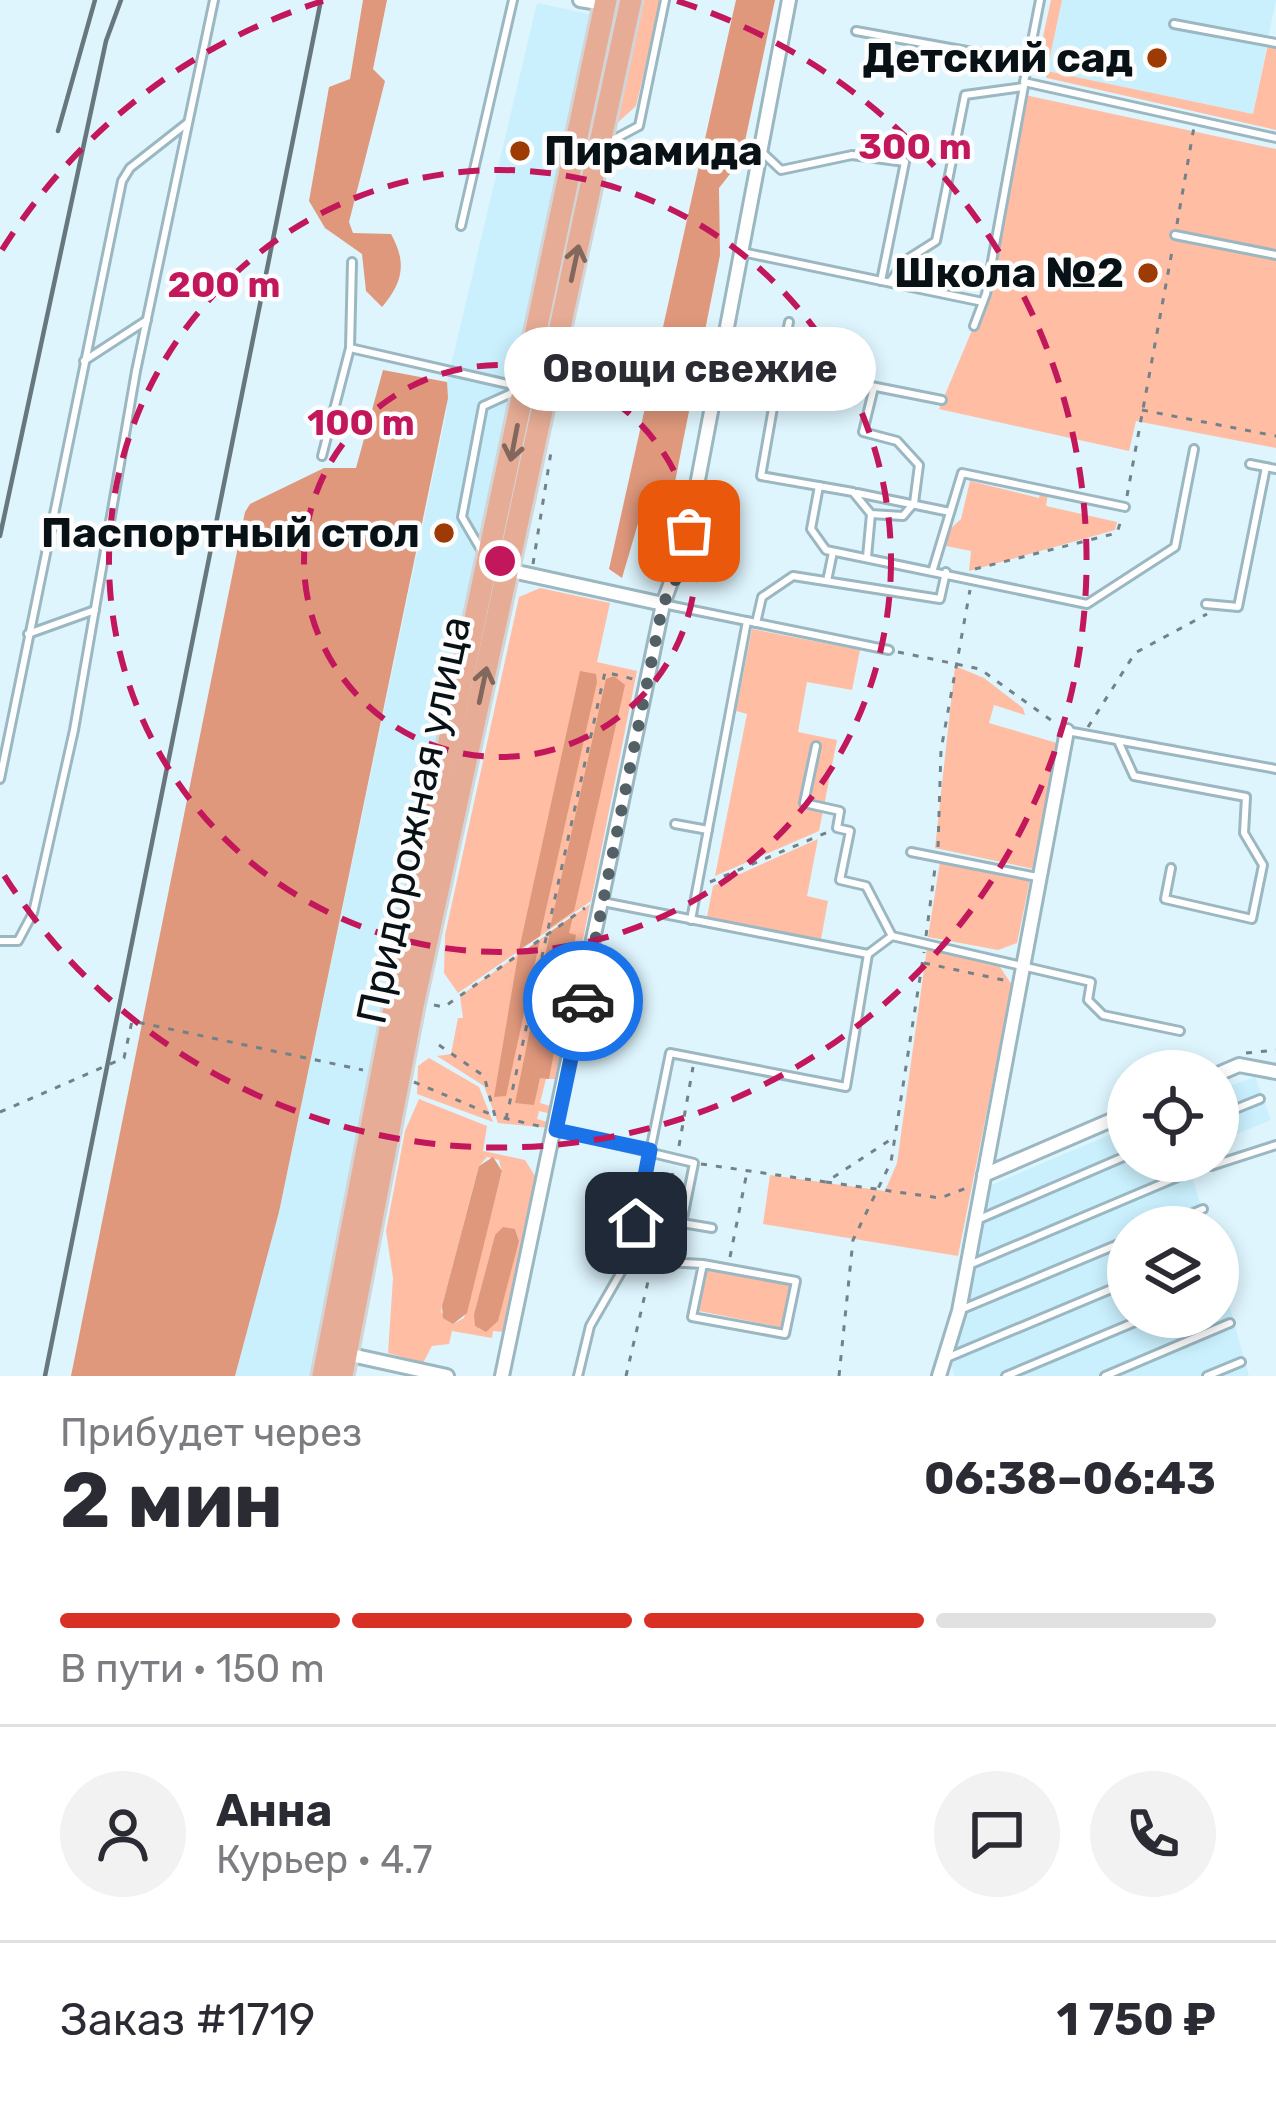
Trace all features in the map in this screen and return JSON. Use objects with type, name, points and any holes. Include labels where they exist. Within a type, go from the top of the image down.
[{"type":"main road","name":"Придорожная улица","points":[[322,1376],[338,1360],[499,568],[534,448],[632,0]]},
{"type":"main road","points":[[499,568],[525,388],[606,2]]},
{"type":"street","points":[[580,0],[606,2]]},
{"type":"street","points":[[502,1376],[663,604],[687,538],[790,0]]},
{"type":"street","points":[[499,568],[663,604]]},
{"type":"street","points":[[944,1370],[1067,730]]},
{"type":"street","points":[[1241,1066],[1274,1070]]},
{"type":"street","points":[[984,1175],[1107,1122]]},
{"type":"street","points":[[338,1360],[444,1376]]},
{"type":"lane","points":[[0,940],[18,941],[33,913],[214,0]]},
{"type":"lane","points":[[461,226],[513,0]]},
{"type":"lane","points":[[600,147],[639,126],[664,0]]},
{"type":"lane","points":[[974,326],[983,302],[1040,0]]},
{"type":"lane","points":[[1174,24],[1276,43]]},
{"type":"lane","points":[[856,31],[1028,62]]},
{"type":"lane","points":[[886,281],[906,260],[936,241],[965,95],[1024,84],[1276,138]]},
{"type":"lane","points":[[0,779],[122,182],[130,168],[189,122]]},
{"type":"lane","points":[[761,150],[781,170],[852,155],[905,162],[886,281]]},
{"type":"lane","points":[[1175,236],[1276,256]]},
{"type":"lane","points":[[742,252],[983,302]]},
{"type":"lane","points":[[322,455],[350,348],[352,262]]},
{"type":"lane","points":[[84,361],[147,320]]},
{"type":"lane","points":[[789,322],[761,476],[950,512]]},
{"type":"lane","points":[[350,348],[525,388]]},
{"type":"lane","points":[[780,368],[942,400]]},
{"type":"lane","points":[[871,514],[903,516],[914,503],[920,480],[911,454],[897,441],[863,432],[874,387]]},
{"type":"lane","points":[[499,568],[462,517],[484,406],[525,388]]},
{"type":"lane","points":[[819,486],[813,539],[833,552],[1087,604],[1175,547],[1194,449]]},
{"type":"lane","points":[[1206,604],[1238,607],[1271,468],[1250,464]]},
{"type":"lane","points":[[933,569],[962,473],[1125,507]]},
{"type":"lane","points":[[853,492],[871,514],[867,557]]},
{"type":"lane","points":[[827,581],[833,552]]},
{"type":"lane","points":[[691,920],[752,622],[762,597],[794,576],[940,599],[951,573]]},
{"type":"lane","points":[[663,604],[889,650]]},
{"type":"lane","points":[[28,634],[95,610]]},
{"type":"lane","points":[[1067,730],[1276,769]]},
{"type":"lane","points":[[1118,741],[1134,776],[1246,797],[1244,833],[1263,865],[1252,919],[1165,899],[1171,868]]},
{"type":"lane","points":[[816,746],[805,803],[841,811],[837,828],[850,831],[840,880],[866,886],[892,936]]},
{"type":"lane","points":[[675,824],[708,830]]},
{"type":"lane","points":[[911,852],[1036,877]]},
{"type":"lane","points":[[603,902],[868,954]]},
{"type":"lane","points":[[578,1376],[590,1326],[628,1260],[670,1053],[845,1088],[868,954],[892,936],[1091,982],[1088,1000],[1103,1015],[1180,1031]]},
{"type":"lane","points":[[1239,1108],[1260,1099]]},
{"type":"lane","points":[[556,1130],[694,1163],[682,1222],[712,1228]]},
{"type":"lane","points":[[1239,1157],[1276,1144]]},
{"type":"lane","points":[[976,1220],[1107,1164]]},
{"type":"lane","points":[[967,1266],[1166,1182]]},
{"type":"lane","points":[[959,1311],[1107,1249]]},
{"type":"lane","points":[[628,1260],[703,1264],[796,1281],[785,1334],[692,1317],[703,1264]]},
{"type":"lane","points":[[944,1370],[1107,1292]]},
{"type":"lane","points":[[1006,1376],[1107,1334]]},
{"type":"lane","points":[[1105,1376],[1195,1338]]},
{"type":"lane","points":[[1207,1376],[1241,1362]]},
{"type":"path","points":[[951,573],[1118,533],[1195,120]]},
{"type":"path","points":[[1140,409],[1276,436]]},
{"type":"path","points":[[534,448],[553,452],[530,558],[544,571]]},
{"type":"path","points":[[839,1376],[854,1240],[891,1162],[937,857],[941,751],[971,578]]},
{"type":"path","points":[[1084,734],[1135,653],[1223,605]]},
{"type":"path","points":[[889,650],[980,669],[1067,730]]},
{"type":"path","points":[[506,1119],[605,672],[633,679]]},
{"type":"path","points":[[698,887],[837,828]]},
{"type":"path","points":[[444,1007],[593,903],[603,902]]},
{"type":"path","points":[[922,962],[1018,983]]},
{"type":"path","points":[[0,1112],[124,1058],[132,1021],[366,1071]]},
{"type":"path","points":[[439,1045],[484,1076],[495,1116]]},
{"type":"path","points":[[1241,1066],[1246,1053],[1276,1049]]},
{"type":"path","points":[[626,1376],[695,1058]]},
{"type":"path","points":[[412,1082],[495,1116],[556,1130]]},
{"type":"path","points":[[694,1163],[826,1182],[895,1137]]},
{"type":"path","points":[[727,1269],[747,1170]]},
{"type":"shaded area","points":[[363,0],[387,0],[373,69],[385,81],[349,222],[353,233],[391,234],[396,244],[400,272],[382,307],[366,291],[362,254],[325,228],[309,201],[329,87],[350,79]]},
{"type":"shaded area","points":[[639,0],[659,0],[660,5],[636,106],[614,126]]},
{"type":"shaded area","points":[[736,0],[775,0],[741,160],[719,188],[720,255],[669,512],[639,520],[622,578],[609,569]]},
{"type":"shaded area","points":[[1051,0],[1062,0],[1047,71],[1253,114],[1268,44],[1276,46],[1276,130],[1047,78],[1037,64]]},
{"type":"shaded area","name":"Детский сад","points":[[1062,0],[1276,0],[1253,114],[1047,71]]},
{"type":"shaded area","points":[[537,3],[589,14],[316,1376],[235,1376],[279,1212],[446,414],[447,382]]},
{"type":"shaded area","name":"Школа №2","points":[[1025,95],[1276,149],[1276,448],[1136,421],[1129,451],[939,409],[983,304]]},
{"type":"shaded area","points":[[383,370],[447,382],[448,398],[279,1212],[235,1376],[71,1376],[245,512],[250,504],[324,468],[356,468]]},
{"type":"shaded area","points":[[970,481],[1039,498],[1041,491],[1048,493],[1046,506],[1117,522],[1115,530],[969,571],[971,551],[946,546],[948,531],[961,519]]},
{"type":"shaded area","points":[[540,588],[610,603],[597,662],[637,671],[591,901],[458,993],[444,973],[445,935],[519,597]]},
{"type":"shaded area","points":[[752,629],[860,650],[852,690],[807,682],[798,732],[837,740],[819,831],[715,876],[747,714],[736,711]]},
{"type":"shaded area","points":[[955,666],[984,678],[1023,708],[1025,715],[994,705],[989,723],[1057,743],[1034,869],[935,848]]},
{"type":"shaded area","points":[[580,671],[596,674],[597,682],[540,936],[519,950]]},
{"type":"shaded area","points":[[614,676],[625,685],[574,911],[550,928],[606,679]]},
{"type":"shaded area","points":[[818,839],[807,896],[828,901],[821,939],[707,917],[713,886]]},
{"type":"shaded area","points":[[940,862],[1030,879],[1017,943],[998,950],[928,937]]},
{"type":"shaded area","points":[[590,904],[555,1079],[546,1079],[540,1103],[554,1107],[552,1114],[539,1111],[537,1119],[551,1123],[550,1128],[498,1123],[484,1086],[437,1056],[451,1054],[458,1018],[463,1018],[460,996]]},
{"type":"shaded area","points":[[573,916],[569,933],[576,935],[549,1079],[540,1078],[534,1105],[515,1103],[550,932]]},
{"type":"shaded area","points":[[540,940],[506,1096],[494,1097],[518,955]]},
{"type":"shaded area","points":[[927,948],[998,964],[1012,985],[958,1256],[763,1224],[770,1175],[885,1191],[897,1163]]},
{"type":"shaded area","points":[[429,1058],[479,1087],[493,1122],[417,1094],[418,1066]]},
{"type":"shaded area","points":[[1255,1077],[1271,1120],[1239,1133],[1239,1083]]},
{"type":"shaded area","points":[[419,1099],[487,1126],[483,1151],[525,1160],[537,1179],[505,1332],[493,1331],[492,1338],[452,1331],[449,1344],[432,1346],[423,1363],[388,1353],[393,1278],[386,1231],[405,1131]],"holes":[[[487,1157],[499,1160],[502,1172],[464,1318],[453,1324],[441,1312],[442,1306],[479,1166]],[[515,1229],[519,1241],[480,1330],[474,1314],[495,1235]]]},
{"type":"shaded area","points":[[1107,1136],[1107,1182],[1194,1182],[1201,1206],[1107,1206],[1107,1338],[1238,1338],[1249,1376],[955,1376],[951,1365],[989,1186]]},
{"type":"shaded area","points":[[493,1157],[502,1171],[467,1313],[453,1324],[443,1318],[442,1306],[479,1166]]},
{"type":"shaded area","points":[[503,1227],[515,1229],[519,1241],[498,1321],[486,1332],[475,1326],[474,1314],[495,1235]]},
{"type":"shaded area","points":[[708,1264],[793,1281],[784,1328],[699,1311]]},
{"type":"railway","points":[[58,131],[95,0]]},
{"type":"railway","points":[[0,536],[106,41],[121,0]]},
{"type":"railway","points":[[45,1376],[321,0]]},
{"type":"way so far","points":[[583,1001],[663,604],[676,579],[689,531]]},
{"type":"place","name":"Детский сад","points":[[1157,58]]},
{"type":"place","name":"Пирамида","points":[[520,151]]},
{"type":"place","name":"Школа №2","points":[[1148,273]]},
{"type":"place","name":"Овощи свежие","points":[[689,531]]},
{"type":"place","name":"Паспортный стол","points":[[444,533]]},
{"type":"route","points":[[583,1001],[556,1130],[650,1150],[636,1223]]}]
